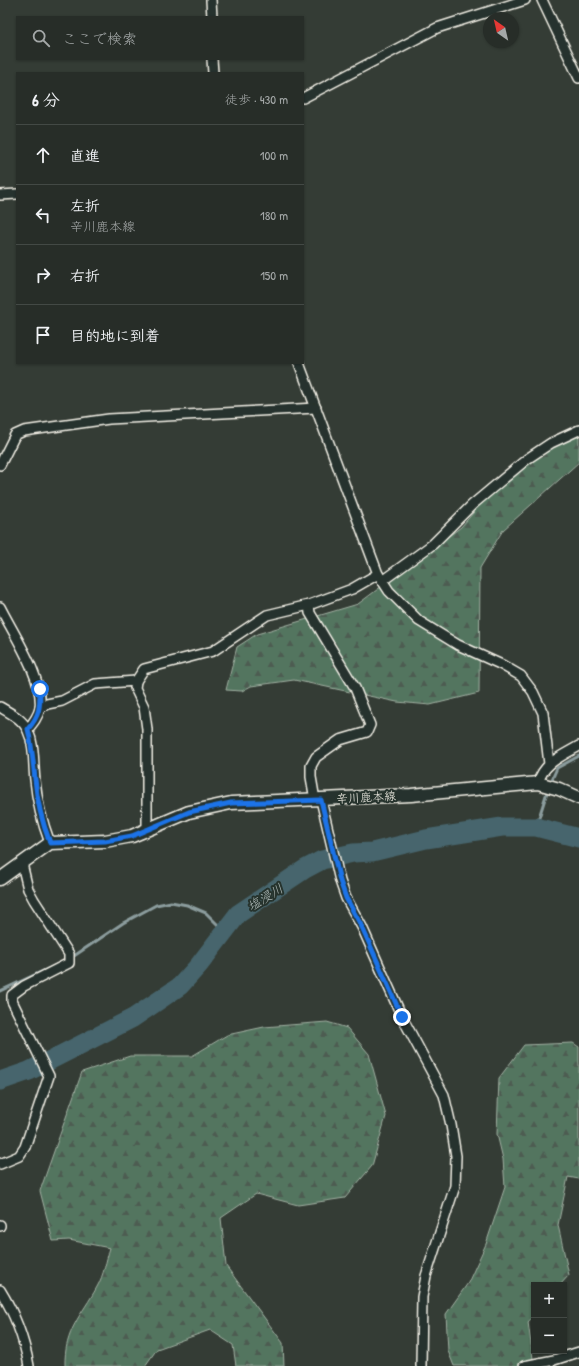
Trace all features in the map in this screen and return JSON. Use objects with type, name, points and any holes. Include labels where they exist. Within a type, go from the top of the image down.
[{"type":"main road","name":"辛川鹿本線","points":[[0,879],[22,864],[34,852],[50,843],[105,841],[132,836],[147,828],[206,807],[231,803],[411,795],[540,784],[556,788],[579,798]]},
{"type":"street","points":[[211,0],[212,16]]},
{"type":"street","points":[[304,97],[437,28],[525,0]]},
{"type":"street","points":[[542,0],[579,78]]},
{"type":"street","points":[[212,60],[213,72]]},
{"type":"street","points":[[0,195],[16,194]]},
{"type":"street","points":[[299,364],[380,578],[399,603],[419,621],[458,645],[502,665],[521,676],[533,692],[543,713],[548,764]]},
{"type":"street","points":[[0,465],[15,435],[24,431],[109,419],[316,408]]},
{"type":"street","points":[[147,828],[147,729],[144,707],[135,688],[136,681],[144,669],[213,651],[267,615],[284,609],[310,604],[380,578],[433,544],[472,505],[527,459],[551,443],[579,430]]},
{"type":"street","points":[[310,604],[310,612],[354,688],[370,725],[366,732],[340,740],[316,757],[312,766],[311,777],[346,898],[362,927],[391,996],[444,1095],[456,1156],[455,1186],[426,1276],[422,1297],[421,1366]]},
{"type":"street","points":[[0,607],[34,672],[40,689],[40,708],[36,719],[28,729]]},
{"type":"street","points":[[40,708],[47,704],[62,701],[95,684],[136,681]]},
{"type":"street","points":[[0,707],[15,716],[28,729],[33,748],[35,780],[41,820],[50,843]]},
{"type":"street","points":[[540,784],[540,774],[548,764],[579,746]]},
{"type":"street","points":[[0,1164],[19,1156],[25,1147],[49,1076],[12,1001],[12,995],[24,986],[68,963],[69,954],[28,889],[22,864]]},
{"type":"street","points":[[0,1290],[16,1318],[26,1350],[29,1366]]},
{"type":"street","points":[[524,1366],[554,1360],[579,1352]]},
{"type":"green space","points":[[579,432],[579,462],[503,530],[480,568],[479,693],[430,705],[397,702],[294,680],[251,686],[242,691],[226,690],[237,647],[257,634],[358,604],[461,527],[493,490],[530,460]]},
{"type":"green space","points":[[327,1022],[347,1028],[369,1054],[386,1116],[372,1166],[345,1198],[298,1205],[256,1194],[221,1218],[226,1266],[283,1343],[284,1366],[236,1366],[233,1345],[210,1330],[157,1349],[145,1366],[65,1366],[67,1342],[75,1324],[99,1282],[110,1248],[69,1240],[53,1241],[40,1191],[82,1072],[130,1056],[192,1056],[227,1035],[264,1027]]},
{"type":"green space","points":[[573,1043],[579,1047],[579,1179],[568,1177],[558,1225],[569,1275],[563,1282],[531,1282],[531,1318],[528,1322],[531,1354],[532,1354],[534,1366],[454,1366],[448,1351],[446,1314],[468,1283],[486,1244],[505,1187],[503,1159],[497,1134],[499,1078],[524,1045]]},
{"type":"waterway","points":[[550,784],[557,768],[579,756]]},
{"type":"waterway","points":[[536,827],[548,789]]},
{"type":"waterway","name":"塩浸川","points":[[0,1081],[29,1071],[133,1018],[180,986],[199,965],[238,914],[305,869],[322,860],[353,853],[372,852],[426,839],[502,827],[536,827],[579,838]]},
{"type":"waterway","points":[[71,958],[123,923],[156,905],[171,902],[187,905],[206,913],[224,931]]},
{"type":"waterway","points":[[0,991],[62,962]]},
{"type":"route","points":[[40,689],[40,708],[36,719],[28,729],[33,748],[35,780],[41,820],[50,843],[105,841],[132,836],[147,828],[189,812],[206,807],[231,803],[321,800],[340,881],[346,898],[362,927],[377,959],[391,996],[402,1017]]}]
